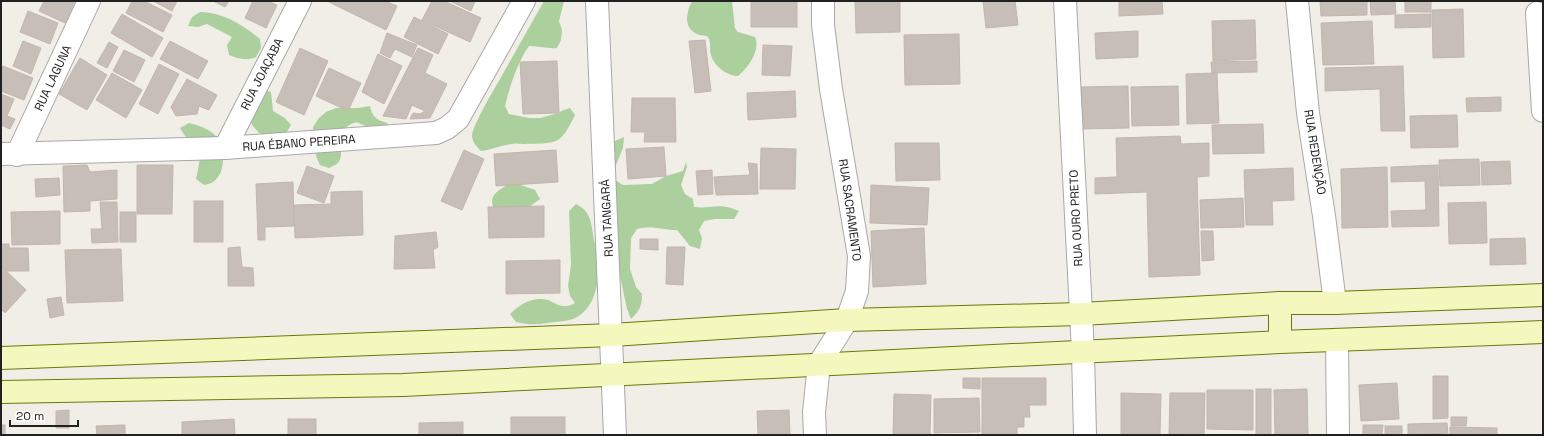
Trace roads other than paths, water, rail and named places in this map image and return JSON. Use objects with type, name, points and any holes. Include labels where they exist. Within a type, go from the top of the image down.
[{"type":"main road","points":[[1,358],[612,336],[847,320],[1081,314],[1280,303],[1335,303],[1543,295]]},
{"type":"main road","points":[[1280,303],[1280,342]]},
{"type":"main road","points":[[1,392],[403,386],[1280,342],[1543,332]]},
{"type":"street","name":"RUA LAGUNA","points":[[9,154],[89,1]]},
{"type":"street","name":"RUA JOAÇABA","points":[[225,148],[300,1]]},
{"type":"street","name":"RUA ÉBANO PEREIRA","points":[[9,154],[225,148],[436,133],[447,128],[458,119],[524,1]]},
{"type":"street","name":"RUA TANGARÁ","points":[[597,1],[616,435]]},
{"type":"street","name":"RUA SACRAMENTO","points":[[815,435],[814,412],[819,364],[847,320],[857,291],[859,256],[831,89],[823,25],[823,1]]},
{"type":"street","name":"RUA OURO PRETO","points":[[1065,1],[1083,352],[1085,435]]},
{"type":"street","name":"RUA REDENÇÃO","points":[[1297,1],[1308,113],[1324,216],[1335,303]]},
{"type":"street","points":[[1537,13],[1543,110]]},
{"type":"street","points":[[1337,340],[1338,435]]}]
